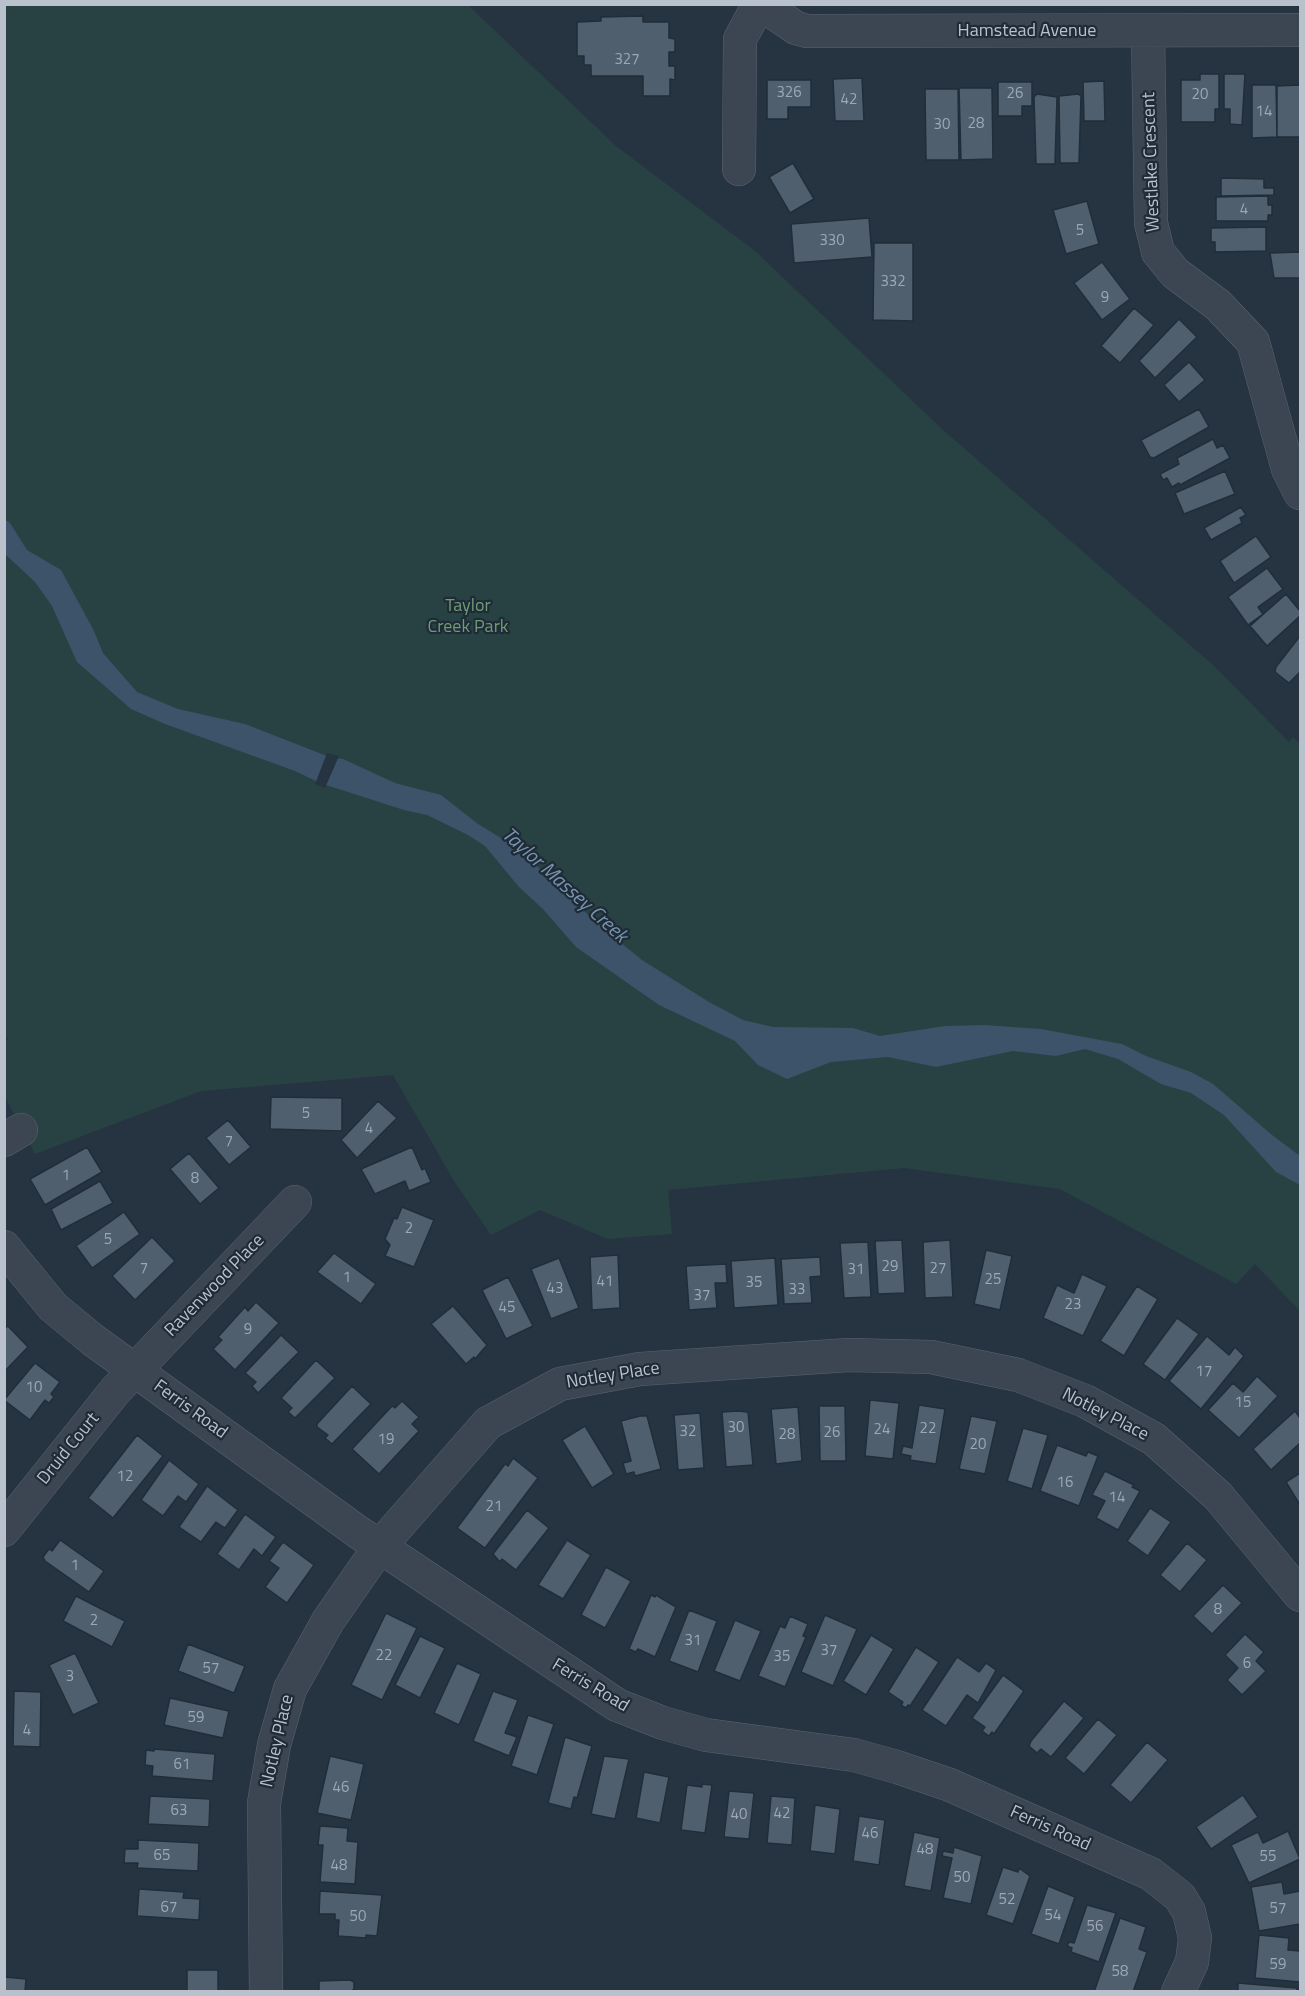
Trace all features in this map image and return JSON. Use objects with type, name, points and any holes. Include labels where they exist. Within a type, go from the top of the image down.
[{"type":"street","name":"Hamstead Avenue","points":[[760,4],[796,28],[807,31],[1300,30]]},
{"type":"street","points":[[739,170],[740,39],[760,4]]},
{"type":"street","name":"Westlake Crescent","points":[[1148,32],[1151,223],[1158,252],[1174,273],[1225,311],[1253,342],[1288,469],[1300,493]]},
{"type":"street","name":"Ravenwood Place","points":[[134,1369],[295,1202]]},
{"type":"street","name":"Ferris Road","points":[[4,1247],[53,1307],[134,1369],[381,1546],[617,1705],[663,1724],[706,1735],[854,1755],[897,1767],[950,1785],[1151,1874],[1180,1897],[1189,1912],[1195,1938],[1192,1962],[1178,1992]]},
{"type":"street","name":"Notley Place","points":[[266,1992],[264,1803],[274,1745],[290,1689],[328,1622],[381,1546],[488,1423],[560,1384],[652,1368],[849,1355],[931,1357],[1018,1376],[1085,1401],[1154,1439],[1218,1496],[1300,1595]]},
{"type":"street","name":"Druid Court","points":[[4,1530],[134,1369]]},
{"type":"green space","name":"Taylor Creek Park","points":[[5,5],[468,5],[616,146],[755,251],[942,429],[1213,665],[1289,742],[1293,737],[1300,744],[1300,1311],[1255,1264],[1236,1284],[1060,1189],[904,1168],[668,1190],[672,1234],[608,1239],[540,1210],[491,1235],[454,1181],[393,1075],[201,1091],[35,1154],[5,1097],[5,1041],[8,1039],[5,1035]]},
{"type":"water","points":[[4,519],[10,523],[27,550],[61,570],[94,631],[103,653],[137,692],[178,709],[245,724],[332,758],[343,759],[395,783],[441,795],[478,824],[519,849],[599,925],[642,960],[709,1002],[743,1020],[773,1027],[853,1028],[880,1036],[945,1026],[984,1025],[1041,1029],[1122,1044],[1146,1056],[1191,1072],[1213,1084],[1300,1156],[1300,1185],[1276,1172],[1224,1115],[1191,1093],[1161,1084],[1118,1059],[1085,1049],[1056,1056],[1013,1051],[936,1067],[888,1057],[831,1062],[787,1079],[758,1065],[735,1041],[659,1005],[576,947],[543,909],[519,887],[485,846],[468,835],[427,815],[320,783],[295,771],[165,724],[131,709],[77,662],[52,606],[35,582],[5,554]]},
{"type":"pier","points":[[327,753],[339,756],[325,788],[315,784]]},
{"type":"building","points":[[643,16],[643,22],[669,22],[669,38],[675,39],[675,52],[669,52],[669,66],[675,66],[675,80],[670,79],[670,96],[643,96],[643,76],[591,76],[591,65],[584,65],[584,56],[577,56],[577,22],[601,21],[601,17]]},
{"type":"building","points":[[1200,74],[1219,74],[1219,109],[1215,109],[1215,122],[1181,122],[1181,80],[1200,80]]},
{"type":"building","points":[[1224,74],[1245,74],[1242,125],[1230,124],[1230,109],[1224,109]]},
{"type":"building","points":[[862,78],[864,121],[835,121],[833,79]]},
{"type":"building","points":[[767,80],[811,80],[811,107],[788,107],[788,119],[767,119]]},
{"type":"building","points":[[1104,81],[1105,121],[1084,121],[1083,82]]},
{"type":"building","points":[[998,82],[1032,82],[1032,106],[1022,106],[1022,116],[998,116]]},
{"type":"building","points":[[1252,85],[1276,85],[1277,137],[1252,138]]},
{"type":"building","points":[[1300,85],[1300,137],[1277,137],[1277,86]]},
{"type":"building","points":[[959,88],[992,88],[993,159],[961,160]]},
{"type":"building","points":[[925,89],[958,89],[959,160],[926,160]]},
{"type":"building","points":[[1037,94],[1057,97],[1055,164],[1036,164],[1034,97]]},
{"type":"building","points":[[1078,94],[1081,96],[1079,163],[1060,163],[1059,96]]},
{"type":"building","points":[[793,163],[814,199],[790,213],[769,177]]},
{"type":"building","points":[[1221,178],[1264,179],[1264,188],[1274,188],[1274,195],[1221,196]]},
{"type":"building","points":[[1268,196],[1268,205],[1272,205],[1272,215],[1268,215],[1268,221],[1216,221],[1216,197]]},
{"type":"building","points":[[1087,201],[1099,244],[1066,254],[1053,210]]},
{"type":"building","points":[[869,218],[872,257],[794,263],[791,224]]},
{"type":"building","points":[[1266,227],[1266,251],[1215,252],[1215,242],[1211,242],[1211,228]]},
{"type":"building","points":[[874,243],[913,243],[913,321],[873,320]]},
{"type":"building","points":[[1300,252],[1300,278],[1274,278],[1270,253]]},
{"type":"building","points":[[1102,262],[1130,299],[1102,320],[1074,283]]},
{"type":"building","points":[[1134,308],[1154,325],[1120,363],[1101,346]]},
{"type":"building","points":[[1179,319],[1197,337],[1155,378],[1139,361]]},
{"type":"building","points":[[1189,362],[1205,380],[1179,402],[1164,385]]},
{"type":"building","points":[[1199,409],[1209,427],[1154,458],[1150,457],[1141,440]]},
{"type":"building","points":[[1213,439],[1217,448],[1223,445],[1230,458],[1180,485],[1179,483],[1172,487],[1167,478],[1163,480],[1160,474],[1179,464],[1177,458]]},
{"type":"building","points":[[1225,471],[1235,494],[1184,514],[1175,493]]},
{"type":"building","points":[[1241,507],[1246,515],[1240,518],[1242,523],[1211,540],[1204,528]]},
{"type":"building","points":[[1256,536],[1271,557],[1234,583],[1220,561]]},
{"type":"building","points":[[1267,568],[1283,589],[1258,607],[1263,614],[1248,625],[1228,597]]},
{"type":"building","points":[[1286,594],[1300,611],[1300,616],[1267,646],[1250,626]]},
{"type":"building","points":[[1300,636],[1300,672],[1289,683],[1275,672],[1276,667]]},
{"type":"building","points":[[271,1097],[342,1098],[342,1131],[270,1129]]},
{"type":"building","points":[[378,1101],[397,1118],[357,1158],[341,1140]]},
{"type":"building","points":[[228,1120],[251,1147],[229,1165],[206,1138]]},
{"type":"building","points":[[87,1147],[102,1172],[45,1205],[30,1179]]},
{"type":"building","points":[[412,1147],[422,1170],[425,1168],[431,1182],[409,1191],[405,1181],[375,1194],[361,1169]]},
{"type":"building","points":[[189,1153],[219,1188],[200,1204],[170,1169]]},
{"type":"building","points":[[100,1181],[113,1203],[61,1230],[51,1209]]},
{"type":"building","points":[[402,1207],[434,1220],[414,1267],[385,1256],[390,1245],[385,1239],[394,1218],[397,1219]]},
{"type":"building","points":[[124,1212],[140,1234],[92,1268],[76,1246]]},
{"type":"building","points":[[152,1237],[175,1261],[135,1300],[112,1276]]},
{"type":"building","points":[[902,1240],[905,1293],[878,1294],[875,1241]]},
{"type":"building","points":[[950,1240],[953,1297],[925,1298],[923,1242]]},
{"type":"building","points":[[868,1242],[871,1297],[844,1298],[840,1243]]},
{"type":"building","points":[[986,1250],[1012,1256],[1000,1310],[974,1304]]},
{"type":"building","points":[[334,1253],[376,1284],[361,1304],[317,1272]]},
{"type":"building","points":[[618,1255],[620,1308],[592,1310],[590,1257]]},
{"type":"building","points":[[820,1257],[821,1276],[810,1277],[812,1303],[784,1304],[781,1259]]},
{"type":"building","points":[[559,1258],[579,1308],[551,1319],[531,1269]]},
{"type":"building","points":[[775,1258],[778,1305],[734,1308],[731,1261]]},
{"type":"building","points":[[726,1264],[727,1283],[715,1283],[717,1308],[689,1310],[686,1266]]},
{"type":"building","points":[[1082,1274],[1107,1286],[1083,1336],[1043,1318],[1057,1285],[1074,1293]]},
{"type":"building","points":[[508,1277],[533,1326],[506,1339],[482,1290]]},
{"type":"building","points":[[1137,1286],[1158,1299],[1124,1356],[1100,1341]]},
{"type":"building","points":[[256,1302],[279,1323],[235,1370],[213,1349],[222,1340],[218,1337],[245,1307],[248,1311]]},
{"type":"building","points":[[453,1306],[487,1345],[475,1359],[474,1357],[466,1364],[431,1324]]},
{"type":"building","points":[[1177,1318],[1199,1334],[1165,1380],[1143,1364]]},
{"type":"building","points":[[8,1326],[28,1347],[4,1372],[4,1329]]},
{"type":"building","points":[[281,1335],[299,1352],[258,1393],[252,1386],[256,1382],[245,1373]]},
{"type":"building","points":[[1207,1336],[1229,1355],[1235,1347],[1244,1356],[1201,1409],[1169,1381]]},
{"type":"building","points":[[316,1360],[335,1378],[295,1418],[288,1412],[292,1408],[281,1398]]},
{"type":"building","points":[[35,1363],[60,1382],[51,1394],[54,1397],[49,1403],[45,1400],[30,1420],[4,1400]]},
{"type":"building","points":[[1257,1376],[1278,1396],[1239,1438],[1208,1410],[1233,1383],[1243,1392]]},
{"type":"building","points":[[352,1386],[371,1404],[332,1444],[325,1438],[328,1435],[317,1427],[317,1424]]},
{"type":"building","points":[[870,1400],[899,1403],[893,1459],[865,1456]]},
{"type":"building","points":[[402,1401],[419,1417],[412,1424],[419,1431],[379,1474],[352,1449],[392,1406],[395,1408]]},
{"type":"building","points":[[919,1405],[945,1409],[936,1464],[910,1460],[911,1456],[901,1454],[903,1446],[912,1448]]},
{"type":"building","points":[[819,1406],[845,1406],[846,1461],[820,1461]]},
{"type":"building","points":[[798,1407],[802,1461],[776,1464],[771,1409]]},
{"type":"building","points":[[1295,1411],[1300,1418],[1300,1443],[1271,1470],[1253,1449]]},
{"type":"building","points":[[722,1412],[748,1412],[753,1465],[726,1467]]},
{"type":"building","points":[[700,1413],[704,1468],[678,1470],[674,1415]]},
{"type":"building","points":[[647,1416],[661,1469],[635,1476],[634,1472],[626,1474],[623,1463],[631,1461],[621,1421]]},
{"type":"building","points":[[971,1416],[997,1421],[985,1474],[959,1469]]},
{"type":"building","points":[[585,1426],[614,1474],[592,1488],[562,1440]]},
{"type":"building","points":[[1023,1428],[1048,1435],[1032,1489],[1007,1481]]},
{"type":"building","points":[[137,1435],[163,1456],[113,1518],[88,1498]]},
{"type":"building","points":[[1057,1445],[1086,1456],[1088,1452],[1098,1456],[1079,1506],[1040,1491]]},
{"type":"building","points":[[513,1458],[538,1478],[485,1548],[457,1528],[505,1464],[508,1466]]},
{"type":"building","points":[[169,1460],[199,1484],[186,1502],[178,1496],[163,1516],[141,1500]]},
{"type":"building","points":[[1105,1471],[1134,1485],[1132,1487],[1140,1491],[1118,1530],[1096,1518],[1105,1501],[1092,1495]]},
{"type":"building","points":[[1300,1473],[1300,1505],[1286,1482]]},
{"type":"building","points":[[207,1486],[238,1510],[225,1528],[216,1522],[201,1542],[179,1527]]},
{"type":"building","points":[[1150,1508],[1171,1522],[1148,1556],[1127,1541]]},
{"type":"building","points":[[527,1510],[549,1528],[516,1570],[502,1559],[500,1562],[493,1554]]},
{"type":"building","points":[[245,1514],[276,1537],[262,1556],[254,1549],[239,1570],[217,1554]]},
{"type":"building","points":[[60,1540],[104,1571],[89,1592],[45,1561],[43,1557],[49,1549],[52,1551]]},
{"type":"building","points":[[567,1540],[591,1555],[563,1599],[538,1585]]},
{"type":"building","points":[[283,1542],[314,1565],[287,1603],[265,1587],[279,1568],[269,1561]]},
{"type":"building","points":[[1187,1543],[1207,1560],[1180,1592],[1160,1575]]},
{"type":"building","points":[[606,1567],[631,1581],[605,1628],[581,1615]]},
{"type":"building","points":[[1223,1585],[1242,1603],[1212,1634],[1193,1616]]},
{"type":"building","points":[[651,1595],[655,1597],[656,1595],[676,1607],[655,1657],[638,1649],[636,1652],[629,1649]]},
{"type":"building","points":[[76,1596],[125,1621],[112,1647],[63,1621]]},
{"type":"building","points":[[689,1610],[717,1621],[698,1672],[669,1661]]},
{"type":"building","points":[[386,1613],[417,1628],[382,1700],[351,1685]]},
{"type":"building","points":[[825,1615],[857,1629],[833,1686],[801,1672]]},
{"type":"building","points":[[790,1616],[808,1624],[803,1636],[806,1637],[785,1687],[758,1676],[780,1626],[785,1628]]},
{"type":"building","points":[[735,1620],[761,1631],[740,1681],[714,1671]]},
{"type":"building","points":[[1245,1634],[1264,1652],[1256,1661],[1266,1671],[1242,1695],[1227,1680],[1238,1668],[1225,1655]]},
{"type":"building","points":[[871,1635],[894,1649],[866,1695],[843,1681]]},
{"type":"building","points":[[420,1636],[445,1648],[420,1698],[395,1685]]},
{"type":"building","points":[[188,1644],[245,1666],[234,1693],[178,1671]]},
{"type":"building","points":[[916,1647],[939,1662],[910,1706],[906,1708],[901,1705],[903,1702],[888,1692]]},
{"type":"building","points":[[75,1653],[99,1703],[73,1715],[49,1665]]},
{"type":"building","points":[[957,1657],[979,1672],[986,1663],[996,1670],[978,1703],[967,1695],[946,1726],[922,1710]]},
{"type":"building","points":[[457,1663],[481,1674],[459,1725],[434,1713]]},
{"type":"building","points":[[1003,1675],[1024,1691],[994,1734],[992,1732],[989,1736],[982,1731],[985,1727],[972,1718]]},
{"type":"building","points":[[14,1691],[41,1692],[40,1747],[13,1746]]},
{"type":"building","points":[[493,1691],[518,1700],[505,1733],[517,1737],[509,1756],[473,1741]]},
{"type":"building","points":[[170,1698],[229,1711],[223,1738],[164,1725]]},
{"type":"building","points":[[1064,1701],[1084,1718],[1051,1757],[1041,1749],[1037,1753],[1029,1746],[1031,1741]]},
{"type":"building","points":[[528,1715],[554,1724],[537,1775],[511,1766]]},
{"type":"building","points":[[1098,1719],[1117,1735],[1084,1774],[1065,1758]]},
{"type":"building","points":[[565,1737],[592,1746],[577,1798],[574,1797],[571,1809],[548,1803]]},
{"type":"building","points":[[1147,1742],[1168,1760],[1131,1803],[1110,1785]]},
{"type":"building","points":[[154,1749],[215,1754],[213,1781],[152,1776],[153,1766],[145,1765],[146,1750],[154,1751]]},
{"type":"building","points":[[330,1756],[364,1764],[351,1820],[317,1813]]},
{"type":"building","points":[[604,1756],[629,1759],[615,1819],[591,1814]]},
{"type":"building","points":[[644,1772],[669,1777],[660,1823],[636,1818]]},
{"type":"building","points":[[702,1784],[712,1785],[705,1833],[681,1830],[687,1785],[702,1787]]},
{"type":"building","points":[[729,1791],[754,1793],[749,1839],[724,1837]]},
{"type":"building","points":[[1243,1795],[1258,1817],[1211,1849],[1196,1827]]},
{"type":"building","points":[[150,1796],[210,1799],[209,1827],[148,1824]]},
{"type":"building","points":[[771,1796],[795,1798],[792,1845],[767,1843]]},
{"type":"building","points":[[815,1805],[840,1809],[835,1854],[810,1851]]},
{"type":"building","points":[[859,1816],[885,1820],[879,1865],[853,1861]]},
{"type":"building","points":[[320,1826],[348,1828],[347,1841],[358,1842],[355,1884],[320,1882],[323,1845],[318,1845]]},
{"type":"building","points":[[1288,1831],[1300,1859],[1249,1883],[1231,1845],[1258,1832],[1263,1843]]},
{"type":"building","points":[[914,1832],[940,1838],[931,1891],[904,1886]]},
{"type":"building","points":[[138,1840],[199,1843],[198,1871],[137,1868],[138,1863],[124,1863],[125,1849],[138,1849]]},
{"type":"building","points":[[954,1847],[982,1856],[971,1904],[943,1898],[952,1858],[942,1856],[943,1851],[953,1853]]},
{"type":"building","points":[[1003,1867],[1018,1872],[1019,1868],[1030,1876],[1013,1924],[986,1915]]},
{"type":"building","points":[[1282,1882],[1284,1894],[1300,1891],[1300,1924],[1259,1931],[1251,1887]]},
{"type":"building","points":[[1048,1886],[1075,1897],[1059,1944],[1031,1934]]},
{"type":"building","points":[[139,1889],[184,1892],[183,1898],[200,1899],[199,1920],[137,1916]]},
{"type":"building","points":[[320,1891],[382,1895],[377,1936],[366,1935],[366,1938],[338,1936],[339,1920],[335,1920],[335,1914],[319,1914]]},
{"type":"building","points":[[1087,1905],[1116,1913],[1099,1962],[1071,1952],[1072,1948],[1067,1946],[1069,1942],[1074,1943]]},
{"type":"building","points":[[1120,1918],[1146,1927],[1139,1949],[1147,1952],[1133,1992],[1094,1992]]},
{"type":"building","points":[[1259,1935],[1289,1938],[1288,1950],[1300,1951],[1300,1982],[1255,1978]]},
{"type":"building","points":[[187,1970],[218,1970],[218,1992],[187,1992]]},
{"type":"building","points":[[5,1977],[26,1979],[25,1991],[32,1992],[4,1992]]},
{"type":"building","points":[[350,1980],[354,1982],[354,1989],[350,1992],[319,1992],[319,1981]]},
{"type":"building","points":[[1238,1983],[1297,1988],[1297,1992],[1238,1992]]},
{"type":"water label","name":"Taylor Massey Creek","points":[[564,886]]}]
